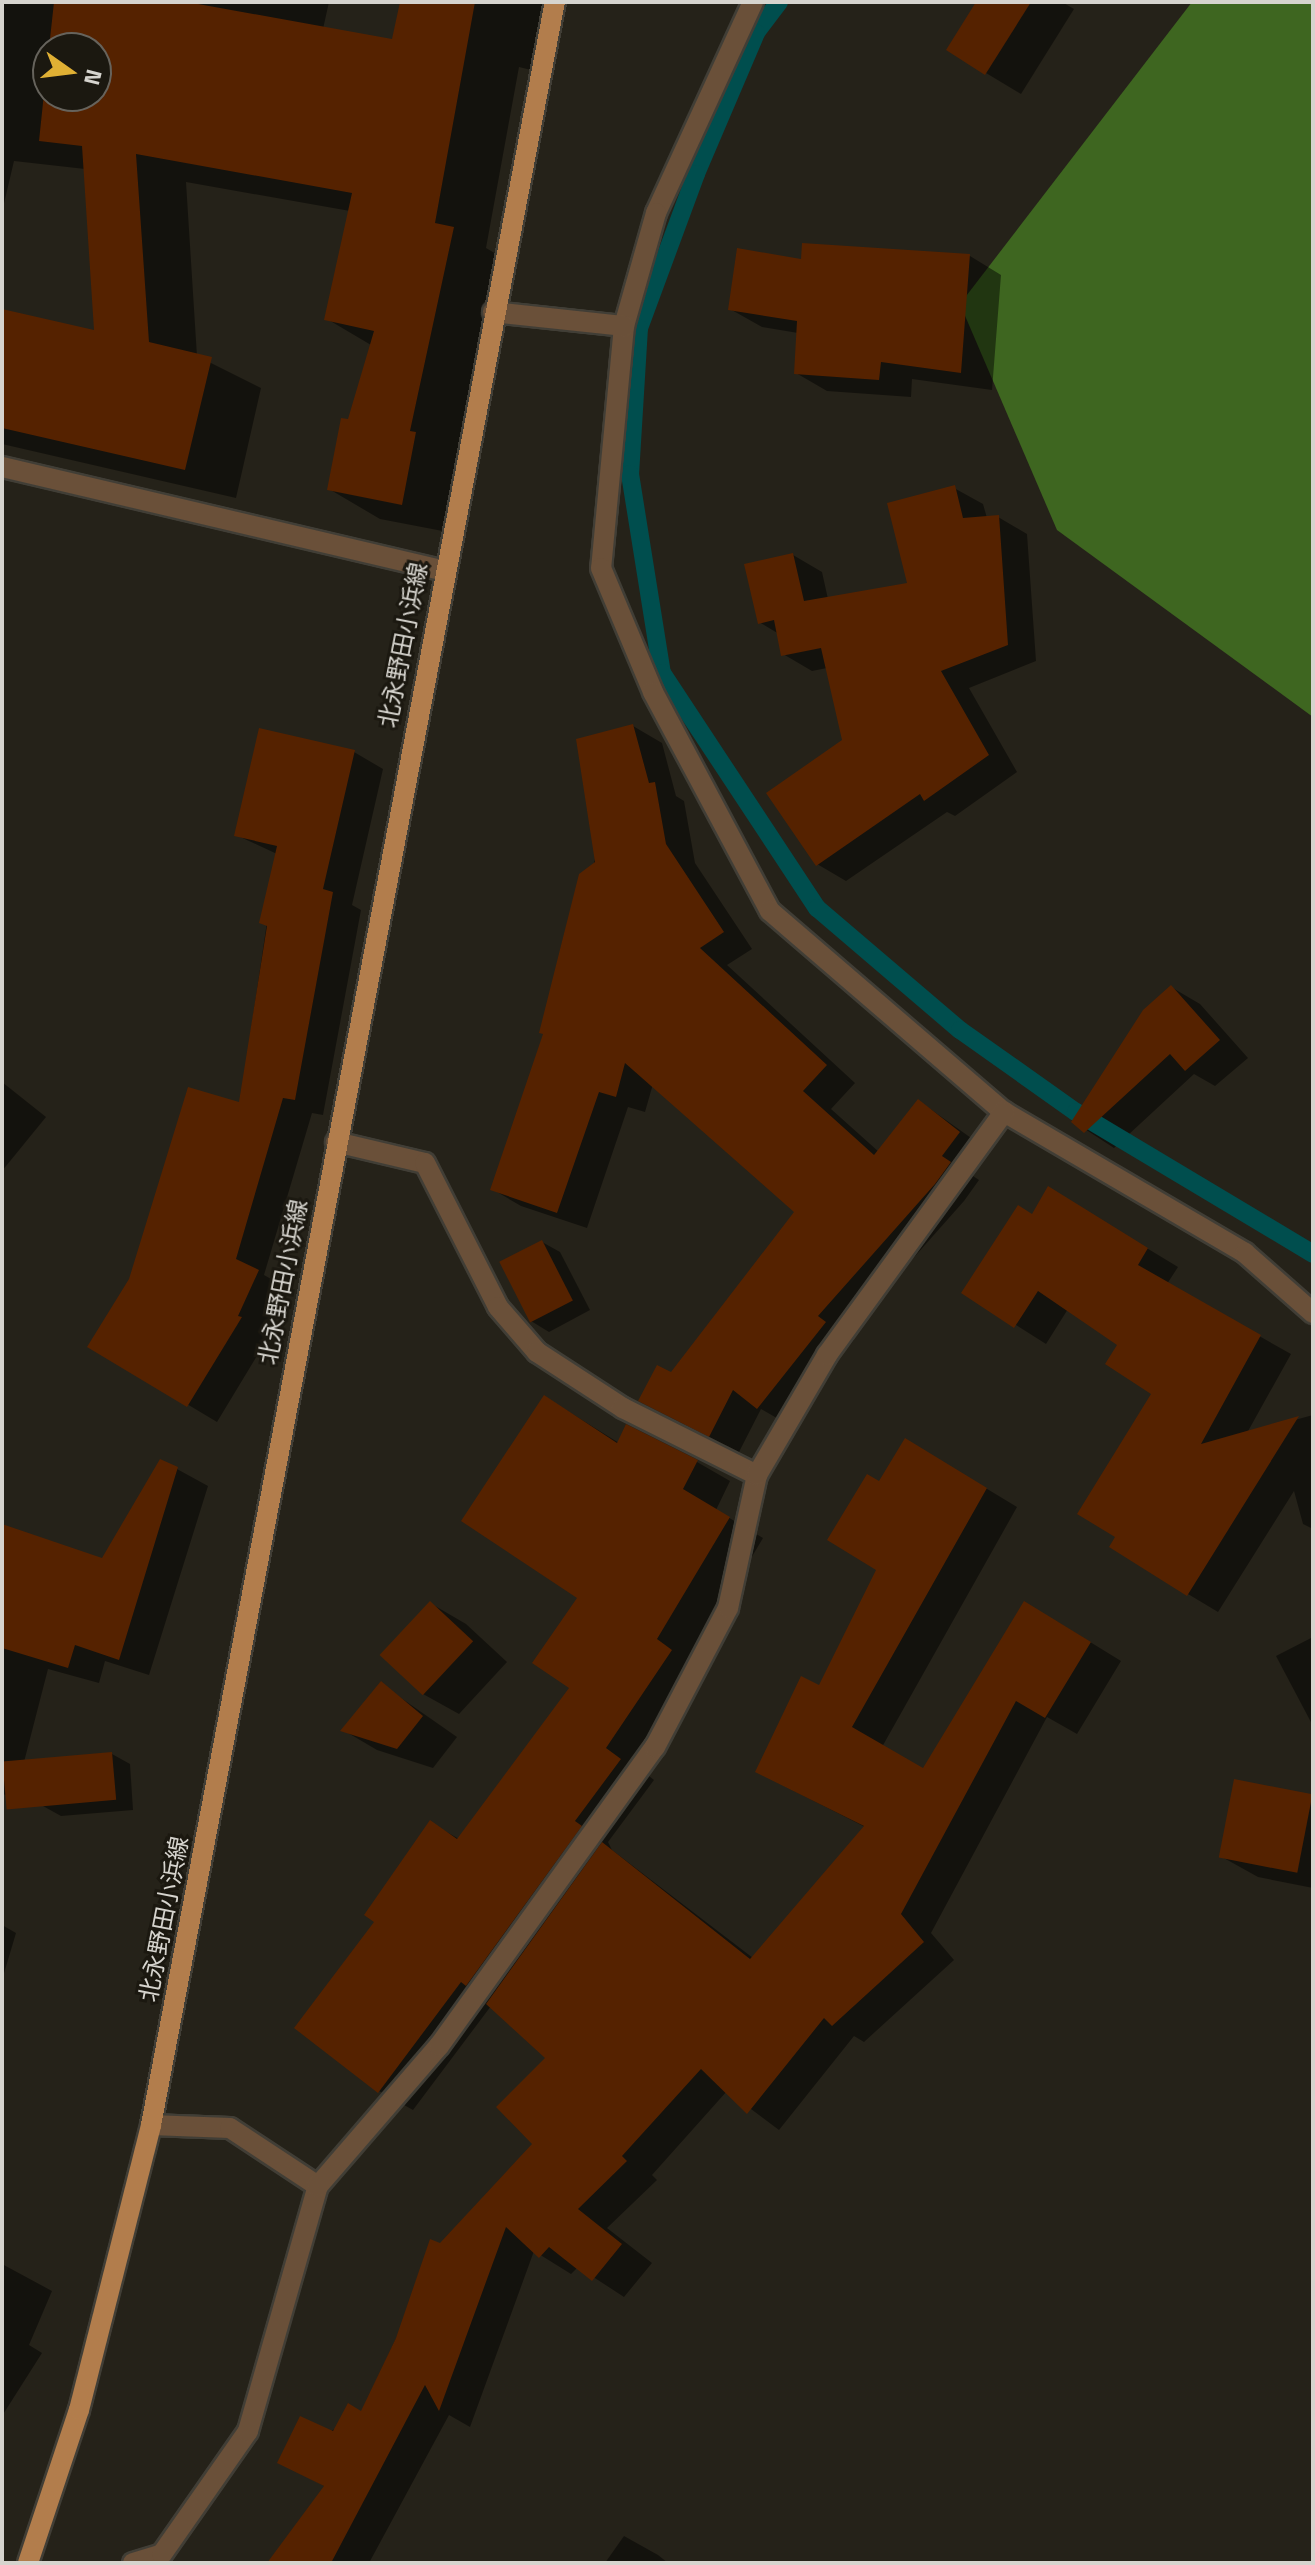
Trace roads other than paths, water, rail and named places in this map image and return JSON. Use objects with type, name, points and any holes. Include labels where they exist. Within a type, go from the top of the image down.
[{"type":"main road","name":"北永野田小浜線","points":[[28,2563],[79,2410],[151,2125],[493,312],[555,2]]},
{"type":"street","points":[[753,2],[656,213],[624,326],[601,568],[653,692],[770,911],[1004,1112],[1245,1253],[1313,1313]]},
{"type":"street","points":[[493,312],[624,326]]},
{"type":"street","points":[[2,467],[444,571]]},
{"type":"street","points":[[133,2563],[162,2554],[248,2431],[318,2186],[439,2046],[655,1747],[728,1608],[757,1475],[827,1355],[1004,1112]]},
{"type":"street","points":[[336,1142],[425,1163],[498,1307],[537,1352],[623,1408],[757,1475]]},
{"type":"street","points":[[151,2125],[230,2128],[318,2186]]},
{"type":"waterway","points":[[779,2],[756,33],[696,174],[639,328],[630,474],[662,673],[817,908],[960,1030],[1076,1112],[1313,1254]]}]
